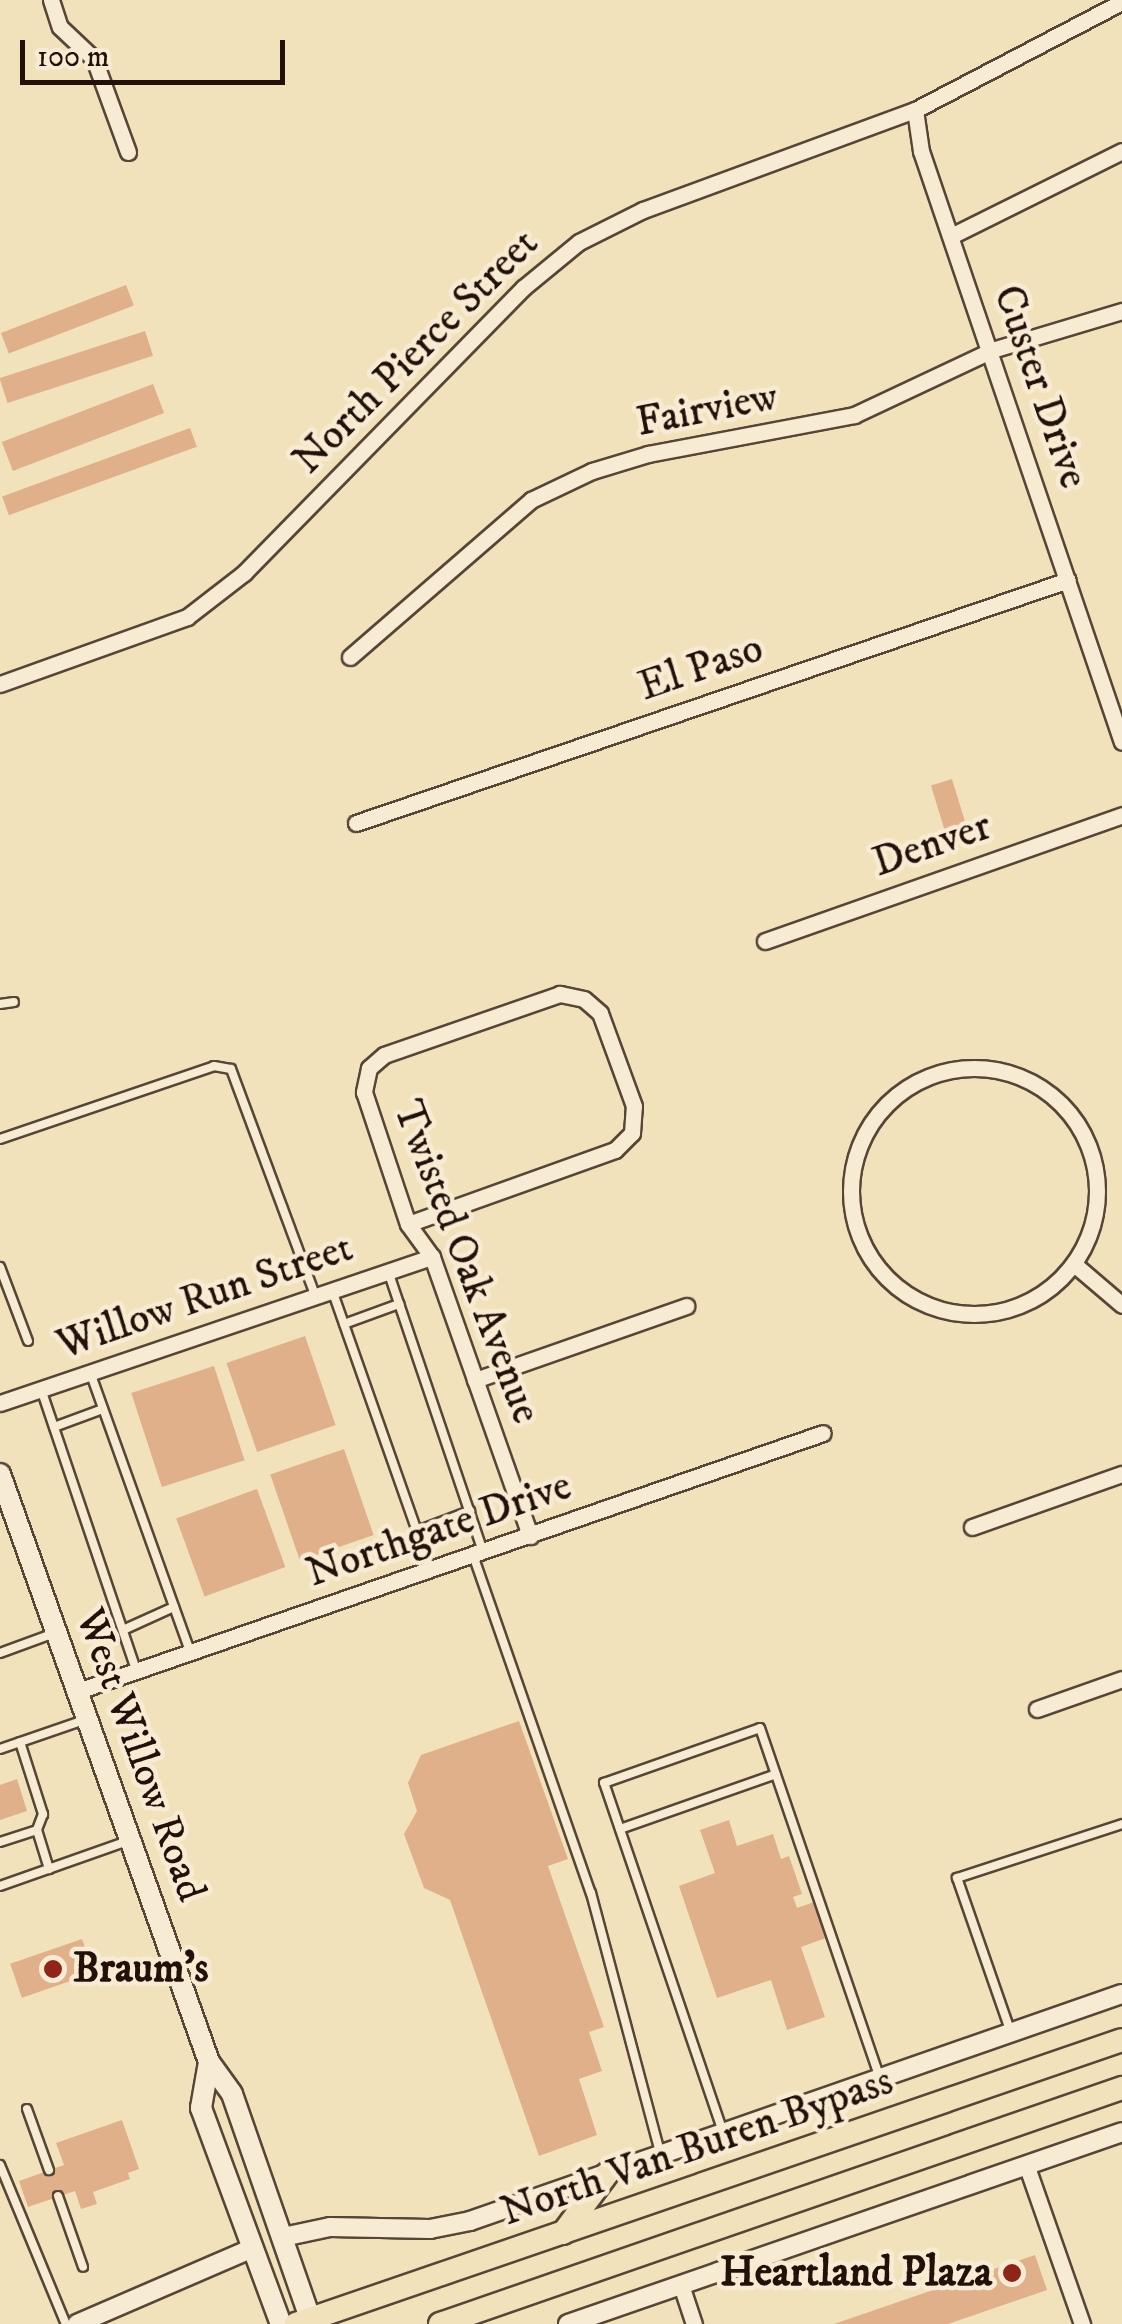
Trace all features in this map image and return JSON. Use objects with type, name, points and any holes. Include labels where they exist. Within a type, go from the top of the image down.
[{"type":"main road","name":"West Willow Road","points":[[0,1474],[209,2062],[232,2094],[283,2237],[306,2322]]},
{"type":"main road","name":"North Van Buren Bypass","points":[[306,2322],[1122,2040]]},
{"type":"main road","name":"West Willow Road","points":[[209,2062],[201,2108],[280,2324]]},
{"type":"main road","name":"North Van Buren Bypass","points":[[441,2324],[1122,2088]]},
{"type":"main road","points":[[564,2233],[607,2174]]},
{"type":"street","points":[[50,0],[60,27],[94,59],[128,152]]},
{"type":"street","name":"North Pierce Street","points":[[0,684],[187,617],[244,572],[524,288],[578,242],[643,210],[915,110],[1122,2]]},
{"type":"street","name":"Custer Drive","points":[[915,110],[920,150],[992,350],[1122,742]]},
{"type":"street","points":[[951,236],[1122,151]]},
{"type":"street","name":"Fairview","points":[[350,658],[531,500],[562,486],[648,454],[854,415],[992,350],[1122,312]]},
{"type":"street","name":"El Paso","points":[[356,823],[1068,580]]},
{"type":"street","name":"Denver","points":[[764,941],[1122,815]]},
{"type":"street","name":"Twisted Oak Avenue","points":[[408,1224],[615,1150],[632,1132],[634,1106],[600,1013],[584,999],[560,994],[384,1055],[369,1068],[364,1092],[408,1224],[432,1257],[530,1536]]},
{"type":"street","points":[[986,1066],[1046,1089],[1076,1120],[1094,1159],[1098,1202],[1074,1264],[1032,1300],[991,1314],[948,1312],[908,1296],[876,1267],[851,1212],[851,1169],[866,1128],[904,1087],[943,1070],[986,1066]]},
{"type":"street","name":"Willow Run Street","points":[[0,1403],[432,1257]]},
{"type":"street","points":[[1074,1264],[1122,1305]]},
{"type":"street","points":[[475,1380],[686,1306]]},
{"type":"street","name":"Northgate Drive","points":[[78,1690],[823,1433]]},
{"type":"street","points":[[972,1527],[1122,1474]]},
{"type":"street","points":[[1036,1710],[1122,1680]]},
{"type":"street","points":[[283,2237],[330,2227],[430,2229],[607,2174],[1122,1994]]},
{"type":"street","points":[[568,2324],[1122,2132]]},
{"type":"street","points":[[1026,2164],[1082,2324]]},
{"type":"street","points":[[76,2324],[253,2248]]},
{"type":"street","points":[[680,2285],[694,2324]]},
{"type":"lane","points":[[0,1004],[14,1002]]},
{"type":"lane","points":[[0,1139],[214,1066],[231,1069],[315,1296]]},
{"type":"lane","points":[[0,1267],[28,1341]]},
{"type":"lane","points":[[388,1272],[470,1511],[479,1554],[591,1893],[661,2154]]},
{"type":"lane","points":[[332,1290],[431,1570]]},
{"type":"lane","points":[[344,1324],[399,1304]]},
{"type":"lane","points":[[90,1372],[190,1652]]},
{"type":"lane","points":[[41,1389],[136,1670]]},
{"type":"lane","points":[[54,1427],[103,1408]]},
{"type":"lane","points":[[417,1531],[470,1511]]},
{"type":"lane","points":[[123,1630],[174,1608]]},
{"type":"lane","points":[[0,1653],[57,1632]]},
{"type":"lane","points":[[0,1749],[88,1719]]},
{"type":"lane","points":[[724,2132],[604,1783],[760,1728],[880,2078]]},
{"type":"lane","points":[[20,1742],[42,1814],[37,1830],[50,1869]]},
{"type":"lane","points":[[620,1829],[776,1774]]},
{"type":"lane","points":[[1011,2032],[957,1878],[1122,1824]]},
{"type":"lane","points":[[0,1842],[37,1830]]},
{"type":"lane","points":[[0,1886],[131,1840]]},
{"type":"lane","points":[[27,2108],[48,2170]]},
{"type":"lane","points":[[0,2165],[66,2324]]},
{"type":"lane","points":[[58,2196],[83,2267]]},
{"type":"building","points":[[126,285],[134,306],[9,354],[1,333]]},
{"type":"building","points":[[145,331],[153,356],[8,403],[0,378]]},
{"type":"building","points":[[153,384],[164,413],[13,471],[2,442]]},
{"type":"building","points":[[190,428],[197,447],[9,515],[2,496]]},
{"type":"building","points":[[952,779],[971,840],[950,847],[931,785]]},
{"type":"building","points":[[305,1336],[336,1425],[257,1452],[227,1363]]},
{"type":"building","points":[[214,1366],[245,1460],[162,1487],[131,1393]]},
{"type":"building","points":[[344,1449],[374,1535],[300,1560],[270,1474]]},
{"type":"building","points":[[257,1489],[285,1567],[205,1596],[176,1518]]},
{"type":"building","points":[[519,1721],[568,1859],[548,1866],[604,2027],[589,2032],[602,2071],[579,2079],[597,2135],[539,2156],[450,1900],[424,1888],[404,1834],[417,1811],[408,1783],[421,1755]]},
{"type":"building","points":[[17,1779],[27,1811],[0,1820],[0,1785]]},
{"type":"building","points":[[729,1820],[737,1846],[773,1834],[781,1859],[789,1856],[802,1894],[793,1897],[797,1908],[814,1902],[826,1938],[801,1947],[825,2017],[787,2030],[771,1980],[717,1998],[679,1886],[715,1873],[700,1830]]},
{"type":"building","name":"Braum's","points":[[82,1939],[94,1973],[22,1998],[10,1964]]},
{"type":"building","points":[[122,2120],[139,2169],[128,2173],[130,2179],[93,2192],[97,2204],[81,2209],[75,2191],[28,2207],[19,2181],[64,2165],[56,2143]]},
{"type":"building","name":"Heartland Plaza","points":[[1035,2255],[1047,2290],[948,2324],[834,2324]]},
{"type":"place","name":"Braum's","points":[[53,1969]]},
{"type":"place","name":"Heartland Plaza","points":[[1012,2273]]}]
